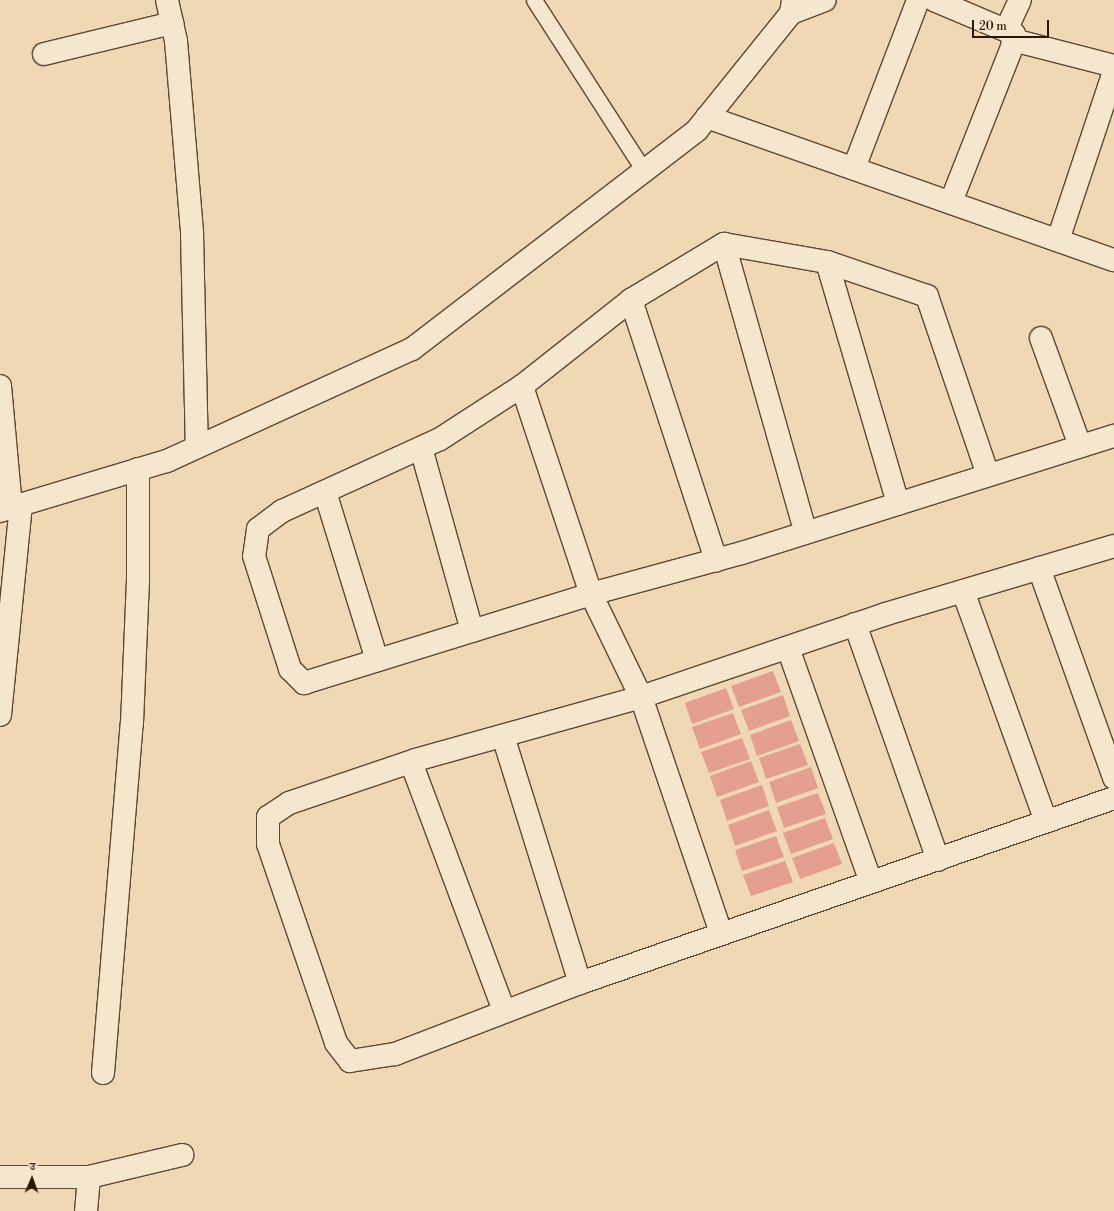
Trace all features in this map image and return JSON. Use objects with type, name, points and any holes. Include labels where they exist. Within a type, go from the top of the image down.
[{"type":"street","points":[[167,0],[172,23],[192,233],[197,447]]},
{"type":"street","points":[[11,508],[138,469],[197,447],[412,349],[697,130],[792,6],[825,0]]},
{"type":"street","points":[[854,168],[918,0]]},
{"type":"street","points":[[934,0],[1009,35],[1114,66]]},
{"type":"street","points":[[951,202],[1020,0]]},
{"type":"street","points":[[44,54],[172,23]]},
{"type":"street","points":[[1058,240],[1114,72]]},
{"type":"street","points":[[707,117],[1114,260]]},
{"type":"street","points":[[724,244],[806,533]]},
{"type":"street","points":[[988,475],[927,296],[827,262],[724,244],[631,300],[522,386],[421,448],[326,492],[282,510],[258,529],[254,556],[290,669],[304,683],[591,594],[716,560],[806,533],[1114,436]]},
{"type":"street","points":[[827,262],[898,504]]},
{"type":"street","points":[[631,300],[716,560]]},
{"type":"street","points":[[1041,338],[1080,446]]},
{"type":"street","points":[[0,386],[11,508],[0,715]]},
{"type":"street","points":[[522,386],[591,594],[641,697],[721,933]]},
{"type":"street","points":[[421,448],[472,631]]},
{"type":"street","points":[[103,1073],[132,723],[138,582],[138,469]]},
{"type":"street","points":[[326,492],[377,660]]},
{"type":"street","points":[[1114,546],[855,624],[641,697],[411,762],[289,803],[268,817],[268,844],[336,1043],[350,1061],[395,1054],[580,983],[1114,798]]},
{"type":"street","points":[[1039,568],[1114,778]]},
{"type":"street","points":[[963,591],[1046,822]]},
{"type":"street","points":[[855,624],[938,860]]},
{"type":"street","points":[[788,648],[871,882]]},
{"type":"street","points":[[503,736],[580,983]]},
{"type":"street","points":[[411,762],[504,1011]]},
{"type":"street","points":[[0,1177],[89,1177],[182,1155]]},
{"type":"street","points":[[86,1211],[89,1177]]},
{"type":"lane","points":[[534,0],[644,171]]},
{"type":"building","points":[[773,671],[781,692],[739,707],[731,686]]},
{"type":"building","points":[[726,688],[734,709],[692,724],[685,703]]},
{"type":"building","points":[[783,695],[790,716],[749,731],[741,710]]},
{"type":"building","points":[[733,713],[741,734],[700,749],[692,727]]},
{"type":"building","points":[[791,720],[799,741],[757,756],[750,735]]},
{"type":"building","points":[[742,738],[750,759],[709,773],[701,752]]},
{"type":"building","points":[[800,744],[808,765],[766,779],[759,758]]},
{"type":"building","points":[[751,761],[759,782],[717,797],[710,776]]},
{"type":"building","points":[[811,767],[818,788],[776,803],[769,782]]},
{"type":"building","points":[[762,785],[769,806],[727,821],[720,800]]},
{"type":"building","points":[[818,793],[826,814],[784,828],[777,807]]},
{"type":"building","points":[[769,810],[777,831],[735,846],[728,825]]},
{"type":"building","points":[[825,818],[833,839],[791,854],[783,833]]},
{"type":"building","points":[[776,836],[784,857],[742,871],[735,850]]},
{"type":"building","points":[[834,843],[842,864],[800,879],[792,858]]},
{"type":"building","points":[[785,861],[793,882],[751,896],[743,875]]}]
